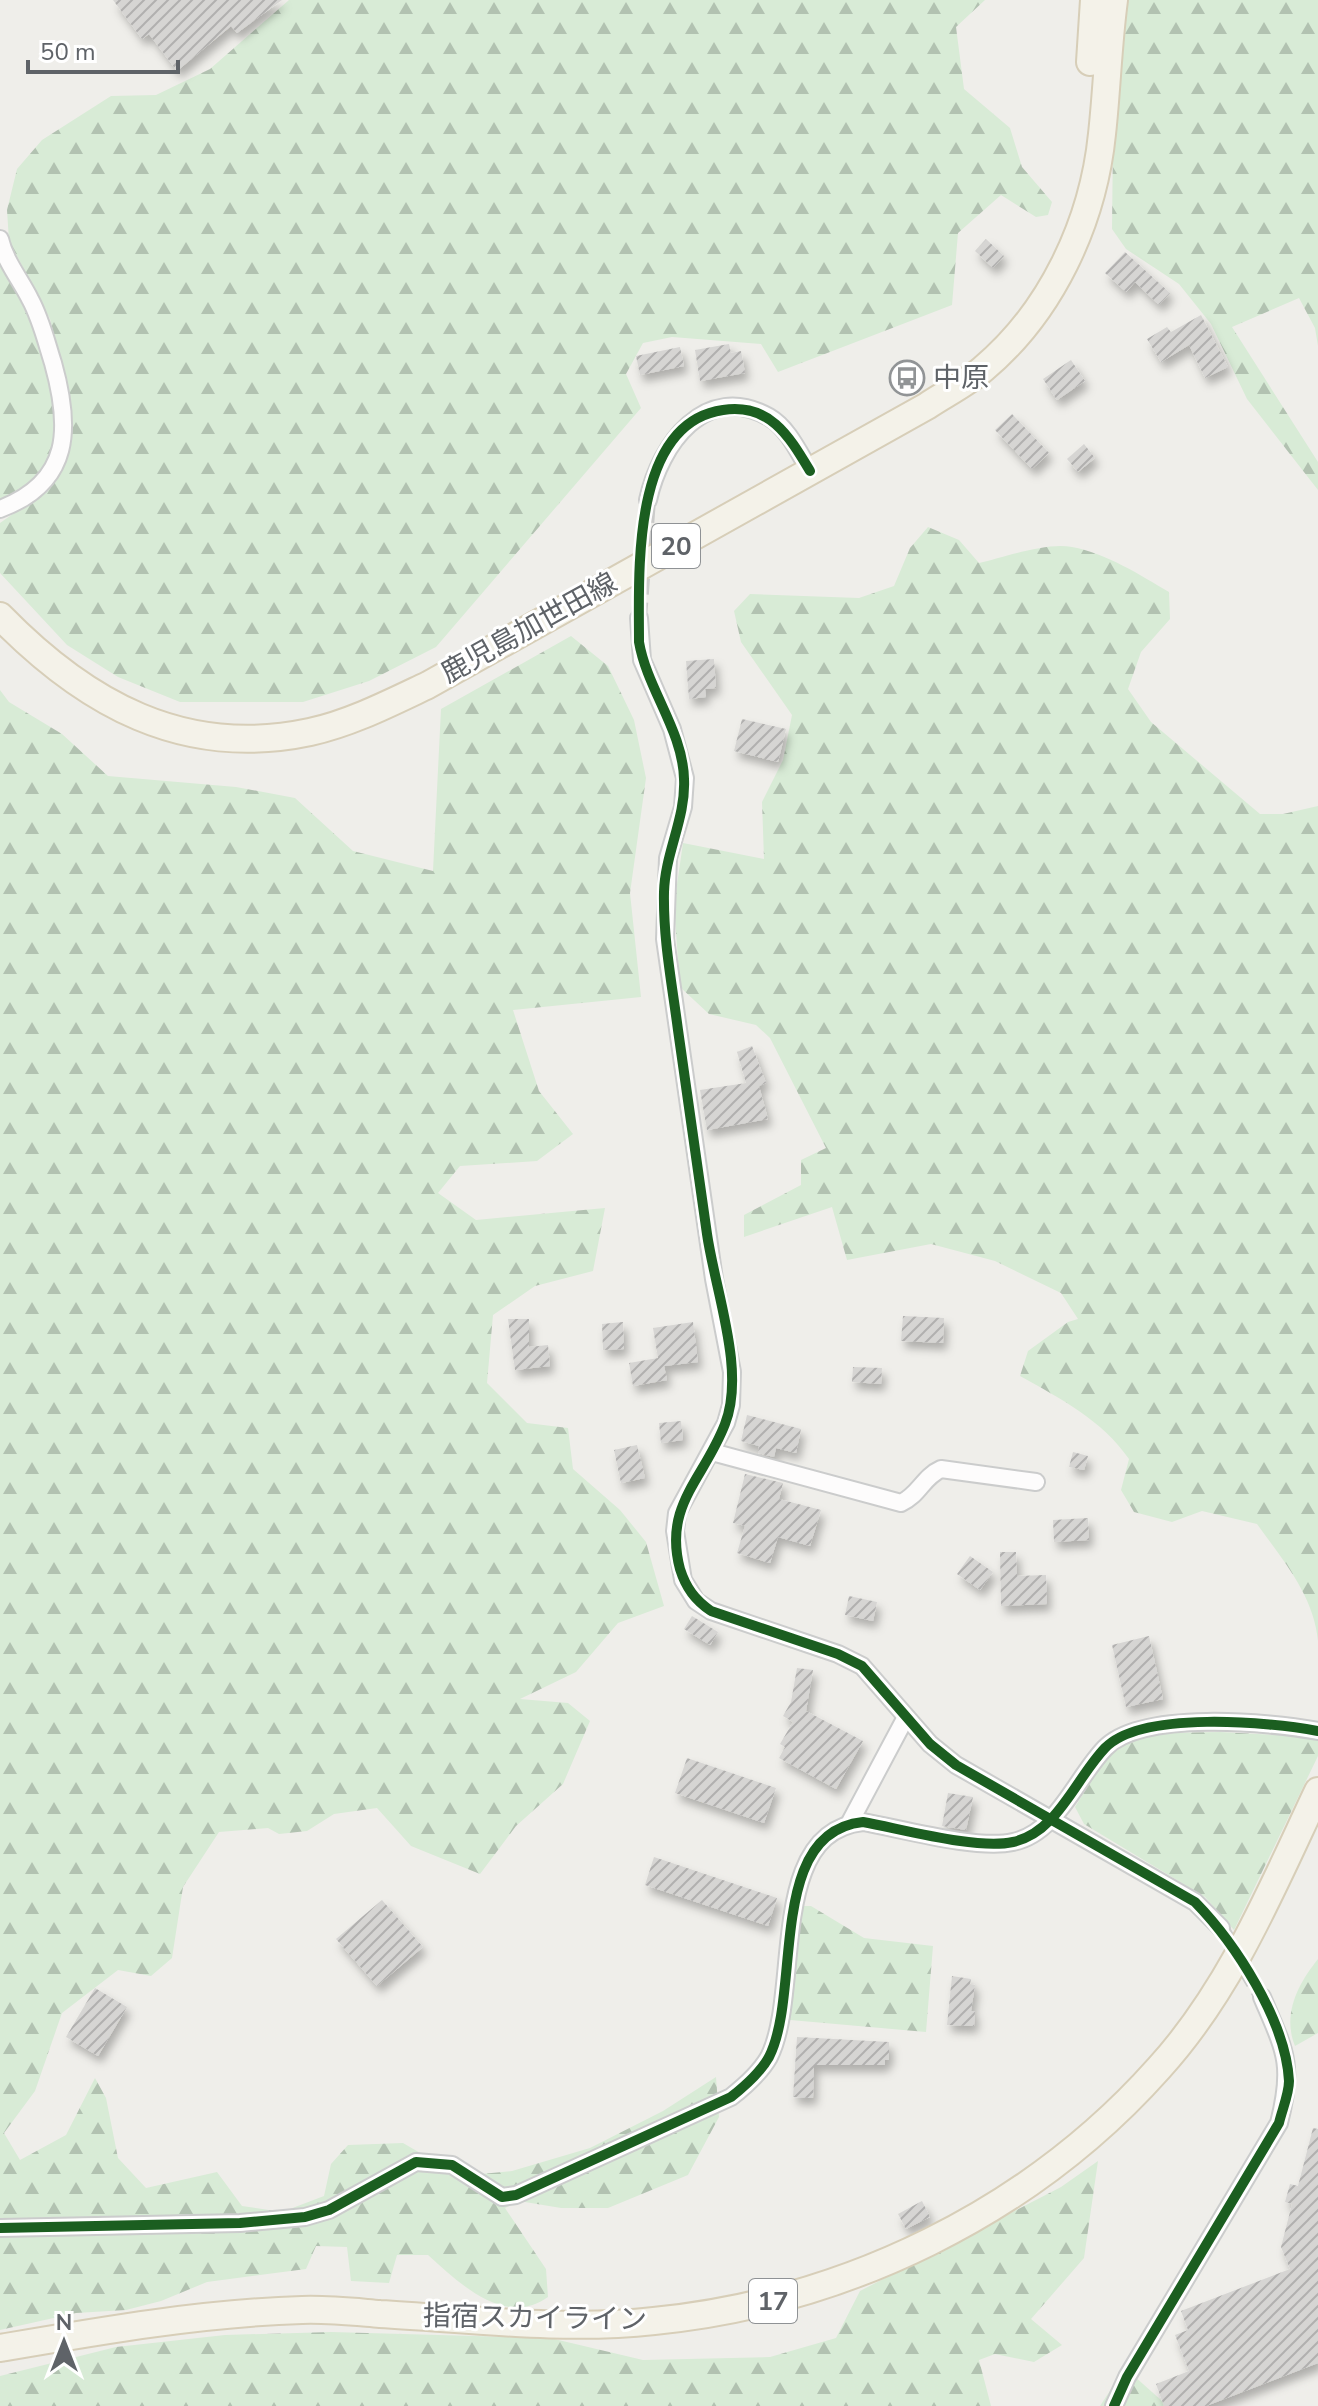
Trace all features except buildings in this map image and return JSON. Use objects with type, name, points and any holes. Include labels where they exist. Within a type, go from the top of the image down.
[{"type":"main road","points":[[1094,0],[1089,82],[1102,136]]},
{"type":"main road","name":"鹿児島加世田線","points":[[0,616],[69,680],[124,711],[167,726],[212,735],[264,738],[310,732],[385,706],[428,685],[810,471],[981,371],[1029,323],[1083,224],[1102,136],[1114,0]]},
{"type":"main road","name":"指宿スカイライン","points":[[0,2348],[142,2326],[304,2309],[567,2324],[651,2322],[745,2309],[825,2286],[897,2259],[980,2215],[1045,2172],[1160,2068],[1200,2014],[1251,1932],[1318,1791]]},
{"type":"street","points":[[0,242],[42,325],[61,391],[64,418],[59,459],[46,482],[0,509]]},
{"type":"street","points":[[648,500],[661,456],[674,438],[689,422],[713,411],[748,409],[772,418],[790,438],[810,471]]},
{"type":"street","points":[[639,618],[642,660],[672,729],[685,778],[683,807],[668,858],[665,939],[714,1279],[732,1372],[731,1405],[712,1452],[677,1513],[675,1531],[683,1580],[696,1601],[711,1611],[838,1654],[862,1666],[930,1744],[956,1765],[1195,1902],[1221,1928]]},
{"type":"street","points":[[712,1452],[901,1503],[914,1497],[929,1474],[941,1469],[1036,1482]]},
{"type":"street","points":[[849,1824],[906,1717]]},
{"type":"street","points":[[0,2228],[224,2223],[305,2217],[339,2205],[416,2162],[452,2165],[502,2197],[516,2195],[707,2109],[742,2089],[769,2057],[778,2028],[794,1909],[809,1854],[824,1837],[849,1824],[863,1822],[989,1844],[1016,1842],[1051,1819],[1107,1746],[1135,1732],[1161,1726],[1236,1723],[1316,1730]]},
{"type":"street","points":[[1114,2406],[1142,2350],[1279,2123],[1289,2083],[1283,2047],[1262,1997]]},
{"type":"green space","points":[[289,0],[985,0],[956,27],[964,89],[1010,128],[1022,167],[1052,202],[1048,215],[1036,217],[1001,195],[958,233],[952,305],[778,372],[761,344],[672,337],[643,343],[626,374],[641,408],[436,647],[369,681],[303,702],[180,702],[118,677],[67,645],[0,573],[0,523],[50,488],[65,465],[71,440],[71,403],[50,319],[9,241],[7,210],[17,169],[42,140],[111,96],[156,95],[210,69]]},
{"type":"green space","points":[[1124,0],[1318,0],[1318,346],[1315,328],[1299,298],[1232,327],[1318,462],[1318,490],[1247,399],[1211,324],[1179,284],[1126,249],[1112,229],[1113,138]]},
{"type":"green space","points":[[0,263],[36,335],[46,363],[57,420],[55,446],[42,475],[19,491],[0,499]]},
{"type":"green space","points":[[928,527],[959,540],[979,563],[1038,548],[1072,547],[1110,559],[1169,592],[1170,619],[1141,652],[1128,689],[1151,722],[1260,814],[1283,814],[1318,806],[1318,1641],[1304,1594],[1257,1524],[1202,1511],[1172,1522],[1134,1512],[1121,1490],[1129,1459],[1118,1445],[1080,1412],[1020,1376],[1028,1351],[1068,1322],[1078,1319],[1061,1293],[995,1261],[931,1244],[847,1260],[832,1207],[744,1237],[744,1215],[801,1185],[801,1160],[826,1148],[770,1038],[756,1025],[709,1014],[680,987],[674,905],[683,843],[764,859],[762,802],[783,760],[792,715],[741,642],[734,611],[750,594],[859,598],[894,586],[910,548]]},
{"type":"green space","points":[[571,636],[608,666],[634,720],[646,778],[630,893],[641,997],[513,1010],[539,1091],[573,1134],[537,1161],[460,1166],[438,1193],[476,1220],[605,1208],[593,1271],[535,1286],[493,1315],[487,1383],[527,1423],[568,1428],[573,1469],[620,1510],[646,1542],[664,1606],[618,1623],[576,1672],[520,1699],[568,1703],[590,1721],[563,1784],[516,1826],[480,1874],[411,1846],[377,1808],[334,1814],[307,1831],[279,1834],[268,1828],[219,1832],[183,1887],[172,1958],[151,1976],[118,1970],[62,2013],[35,2091],[4,2133],[20,2160],[66,2135],[95,2078],[106,2098],[118,2158],[146,2188],[217,2172],[242,2206],[282,2212],[324,2196],[331,2164],[348,2145],[403,2143],[460,2176],[512,2171],[590,2148],[663,2111],[716,2077],[719,2117],[688,2175],[608,2208],[561,2208],[519,2201],[505,2208],[546,2269],[548,2297],[532,2305],[499,2305],[484,2298],[468,2289],[428,2255],[397,2255],[389,2283],[351,2281],[347,2247],[316,2246],[306,2269],[207,2282],[161,2301],[126,2310],[76,2313],[0,2330],[0,690],[9,702],[62,734],[108,776],[236,787],[295,798],[353,851],[433,871],[441,709]]},
{"type":"green space","points":[[1220,1732],[1318,1737],[1318,1756],[1234,1930],[1205,1897],[1084,1824],[1075,1807],[1112,1747],[1160,1733]]},
{"type":"green space","points":[[795,1906],[811,1906],[864,1938],[933,1946],[926,2032],[779,2019]]},
{"type":"green space","points":[[1318,1959],[1318,2033],[1295,2046],[1291,2034],[1291,2011],[1304,1979]]},
{"type":"green space","points":[[1098,2161],[1084,2258],[1031,2319],[1062,2345],[1034,2362],[995,2354],[979,2360],[991,2406],[0,2406],[0,2376],[116,2347],[225,2335],[331,2332],[550,2338],[643,2360],[770,2357],[836,2338],[860,2291],[1061,2187]]},
{"type":"green space","points":[[1125,2368],[1161,2400],[1165,2406],[1100,2406]]},
{"type":"tunnel","points":[[639,618],[648,500]]},
{"type":"tunnel","points":[[1221,1928],[1262,1997]]},
{"type":"cycle path","points":[[810,471],[786,434],[766,417],[739,409],[723,410],[693,421],[671,442],[656,471],[646,505],[641,542],[639,642],[649,676],[678,744],[684,779],[682,808],[665,878],[666,944],[707,1234],[727,1330],[732,1380],[731,1403],[725,1424],[681,1509],[676,1547],[685,1582],[696,1598],[711,1611],[838,1654],[862,1666],[930,1744],[956,1765],[1195,1902],[1226,1939],[1256,1984],[1279,2033],[1286,2058],[1289,2081],[1279,2123],[1127,2377],[1114,2406]]},
{"type":"cycle path","points":[[0,2228],[240,2223],[305,2217],[329,2210],[416,2162],[452,2165],[502,2197],[516,2195],[731,2097],[757,2074],[769,2057],[779,2029],[799,1884],[812,1854],[832,1832],[863,1822],[960,1841],[1013,1842],[1042,1828],[1065,1803],[1105,1748],[1123,1736],[1147,1728],[1207,1722],[1239,1722],[1318,1731]]},
{"type":"place","name":"中原","points":[[907,378]]}]
